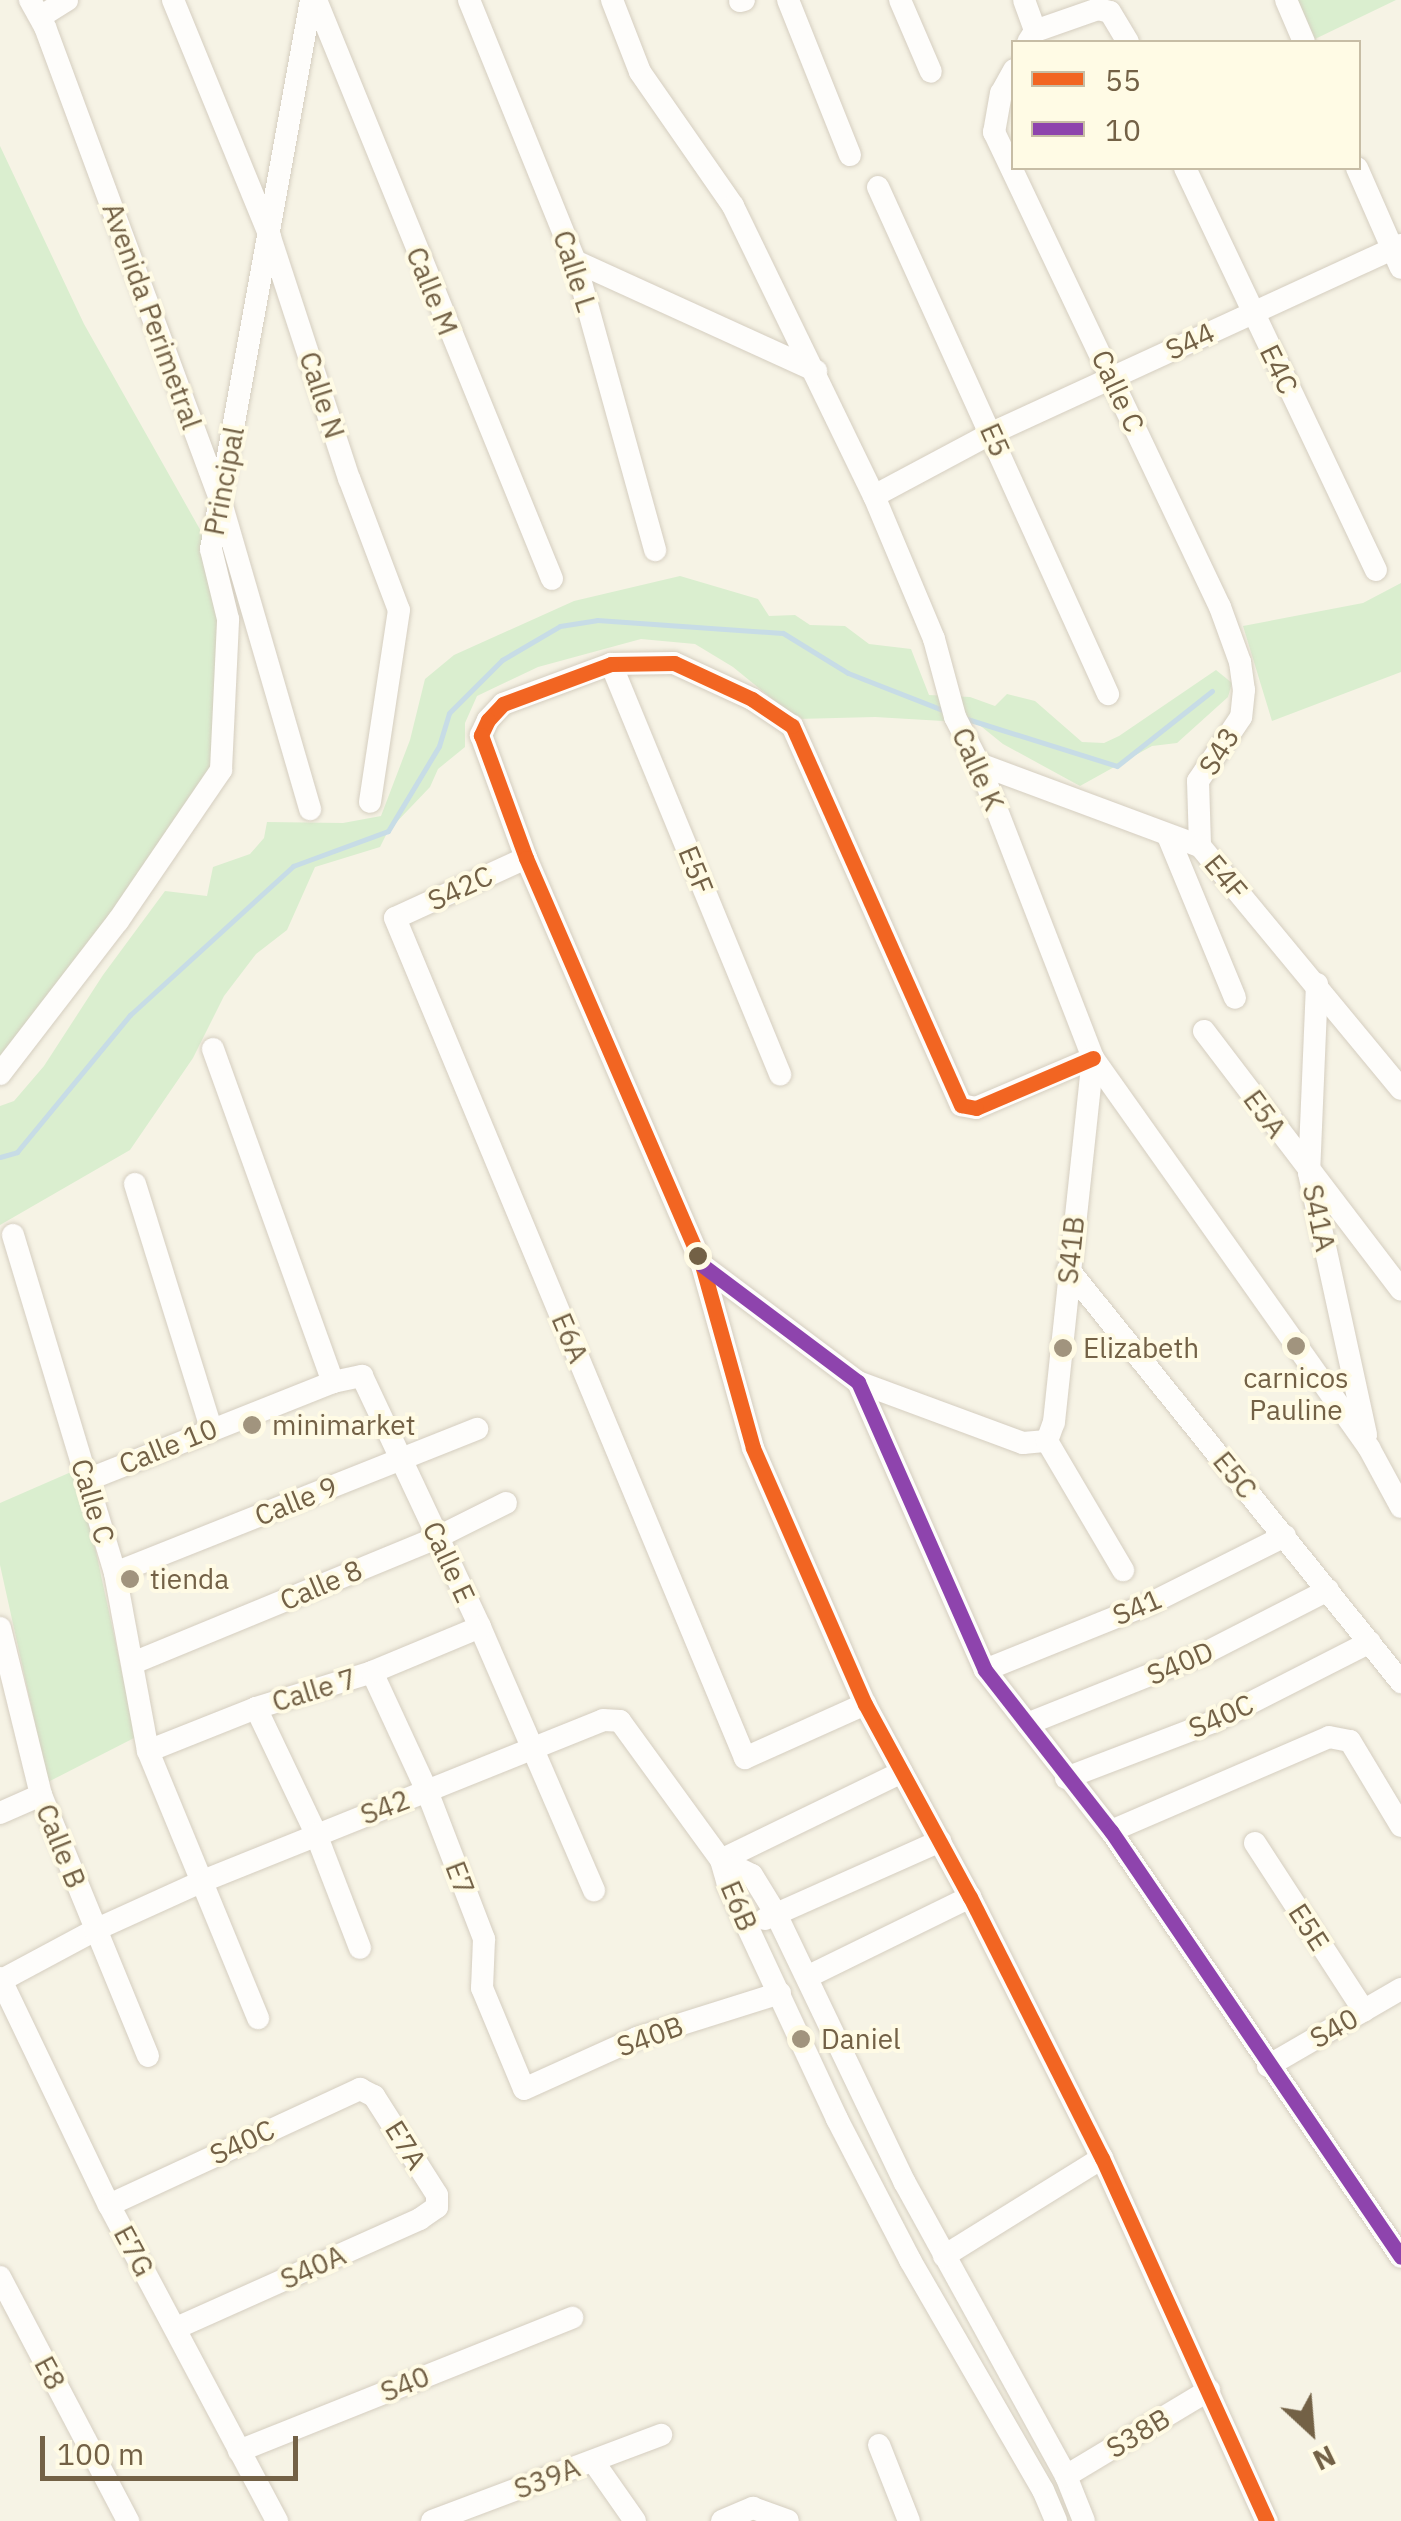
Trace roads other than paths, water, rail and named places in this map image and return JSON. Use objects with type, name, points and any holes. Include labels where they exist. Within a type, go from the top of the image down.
[{"type":"street","points":[[35,8],[67,0]]},
{"type":"street","name":"Calle N","points":[[173,0],[270,238],[349,478],[400,610],[370,802]]},
{"type":"street","name":"Principal","points":[[0,1074],[118,922],[222,770],[228,619],[211,548],[313,0]]},
{"type":"street","name":"Calle M","points":[[313,0],[552,580]]},
{"type":"street","name":"Calle L","points":[[469,0],[575,261],[656,550]]},
{"type":"street","name":"Calle K","points":[[612,0],[640,72],[733,206],[874,496],[934,639],[955,717],[979,764],[1093,1058],[1369,1448],[1401,1507]]},
{"type":"street","points":[[788,0],[850,155]]},
{"type":"street","points":[[900,0],[930,72]]},
{"type":"street","points":[[1024,0],[1032,37],[1098,9],[1110,12],[1127,40]]},
{"type":"street","points":[[1286,0],[1303,40]]},
{"type":"street","name":"Avenida Perimetral","points":[[35,8],[220,499],[310,809]]},
{"type":"street","name":"Calle C","points":[[1011,76],[998,103],[994,132],[1011,168]]},
{"type":"street","name":"Calle C","points":[[1012,170],[1220,608],[1240,662],[1244,690],[1241,717]]},
{"type":"street","name":"E4C","points":[[1187,170],[1376,570]]},
{"type":"street","points":[[1359,170],[1398,254]]},
{"type":"street","name":"E5","points":[[878,187],[1108,694]]},
{"type":"street","name":"S44","points":[[874,496],[992,433],[1111,377],[1252,312],[1398,254]]},
{"type":"street","points":[[575,261],[816,371]]},
{"type":"street","points":[[1093,1058],[976,1108],[961,1105],[792,726],[752,700],[674,663],[611,664],[503,704],[481,735],[526,858],[702,1265],[753,1448],[864,1704],[970,1897],[1102,2158],[1266,2521]]},
{"type":"street","name":"E5F","points":[[611,664],[780,1075]]},
{"type":"street","name":"S43","points":[[1200,846],[1198,781],[1241,717]]},
{"type":"street","name":"E4F","points":[[979,764],[1200,846],[1401,1089]]},
{"type":"street","points":[[1168,836],[1234,998]]},
{"type":"street","name":"S42C","points":[[394,918],[526,858]]},
{"type":"street","name":"E6A","points":[[394,918],[745,1758],[864,1704]]},
{"type":"street","name":"S41A","points":[[1317,984],[1309,1173],[1369,1448]]},
{"type":"street","name":"E5A","points":[[1204,1031],[1401,1290]]},
{"type":"street","points":[[213,1050],[333,1382]]},
{"type":"street","name":"S41B","points":[[1047,1441],[1054,1422],[1093,1058]]},
{"type":"street","points":[[135,1184],[211,1428]]},
{"type":"street","name":"Calle C","points":[[13,1236],[116,1573],[148,1750],[258,2018]]},
{"type":"street","points":[[702,1265],[858,1382],[1023,1443],[1047,1441],[1124,1570]]},
{"type":"street","name":"E5C","points":[[1068,1270],[1401,1682]]},
{"type":"street","name":"Calle 10","points":[[86,1480],[333,1382],[362,1376]]},
{"type":"street","name":"Calle E","points":[[362,1376],[480,1628],[594,1890]]},
{"type":"street","points":[[858,1382],[986,1670],[1066,1778],[1111,1831],[1401,2257]]},
{"type":"street","name":"Calle 9","points":[[116,1573],[476,1429]]},
{"type":"street","name":"Calle 8","points":[[134,1663],[438,1536],[506,1502]]},
{"type":"street","name":"S41","points":[[986,1670],[1151,1603],[1284,1536]]},
{"type":"street","name":"S40D","points":[[1027,1724],[1207,1652],[1328,1590]]},
{"type":"street","name":"Calle B","points":[[0,1628],[41,1796],[148,2056]]},
{"type":"street","name":"Calle 7","points":[[148,1750],[256,1708],[372,1672],[480,1628]]},
{"type":"street","name":"S40C","points":[[1066,1778],[1213,1722],[1370,1642]]},
{"type":"street","name":"E7","points":[[372,1672],[427,1791],[486,1944],[483,1992],[524,2089]]},
{"type":"street","points":[[256,1708],[316,1834],[360,1948]]},
{"type":"street","name":"S42","points":[[0,1980],[203,1880],[602,1720],[620,1721],[721,1860]]},
{"type":"street","points":[[1111,1831],[1328,1737],[1350,1741],[1401,1826]]},
{"type":"street","points":[[721,1860],[902,1772]]},
{"type":"street","points":[[0,1813],[41,1796]]},
{"type":"street","points":[[747,1927],[940,1841]]},
{"type":"street","name":"E5E","points":[[1255,1843],[1364,2010]]},
{"type":"street","name":"E6B","points":[[721,1860],[752,1875],[776,1914],[905,2183],[1066,2476],[1084,2521]]},
{"type":"street","name":"E6B","points":[[721,1860],[747,1927],[815,2075],[1056,2521]]},
{"type":"street","points":[[807,1977],[970,1897]]},
{"type":"street","name":"E7G","points":[[0,1980],[109,2205],[277,2521]]},
{"type":"street","name":"S40","points":[[1268,2066],[1401,1989]]},
{"type":"street","name":"S40B","points":[[524,2089],[637,2038],[780,1993]]},
{"type":"street","name":"S40C","points":[[109,2205],[352,2090],[368,2090],[374,2096]]},
{"type":"street","name":"E7A","points":[[374,2096],[437,2196]]},
{"type":"street","points":[[944,2256],[1102,2158]]},
{"type":"street","points":[[879,2197],[905,2183]]},
{"type":"street","name":"S40A","points":[[176,2328],[420,2219],[437,2206],[437,2196]]},
{"type":"street","name":"E8","points":[[0,2278],[128,2521]]},
{"type":"street","name":"S40","points":[[239,2451],[572,2318]]},
{"type":"street","name":"S38B","points":[[1066,2476],[1209,2390]]},
{"type":"street","name":"S39A","points":[[432,2521],[661,2435]]},
{"type":"street","points":[[879,2445],[909,2521]]},
{"type":"street","points":[[593,2461],[635,2521]]},
{"type":"street","points":[[722,2521],[753,2508],[788,2521]]},
{"type":"waterway","points":[[0,1157],[17,1152],[130,1015],[293,866],[388,831],[439,746],[449,713],[502,660],[560,626],[597,620],[783,633],[848,673],[945,711]]},
{"type":"waterway","points":[[964,718],[1117,766],[1212,691]]},
{"type":"place","name":"carnicos Pauline","points":[[1296,1346]]},
{"type":"place","name":"Elizabeth","points":[[1063,1348]]},
{"type":"place","name":"minimarket","points":[[252,1425]]},
{"type":"place","name":"tienda","points":[[130,1579]]},
{"type":"place","name":"Daniel","points":[[801,2039]]}]
